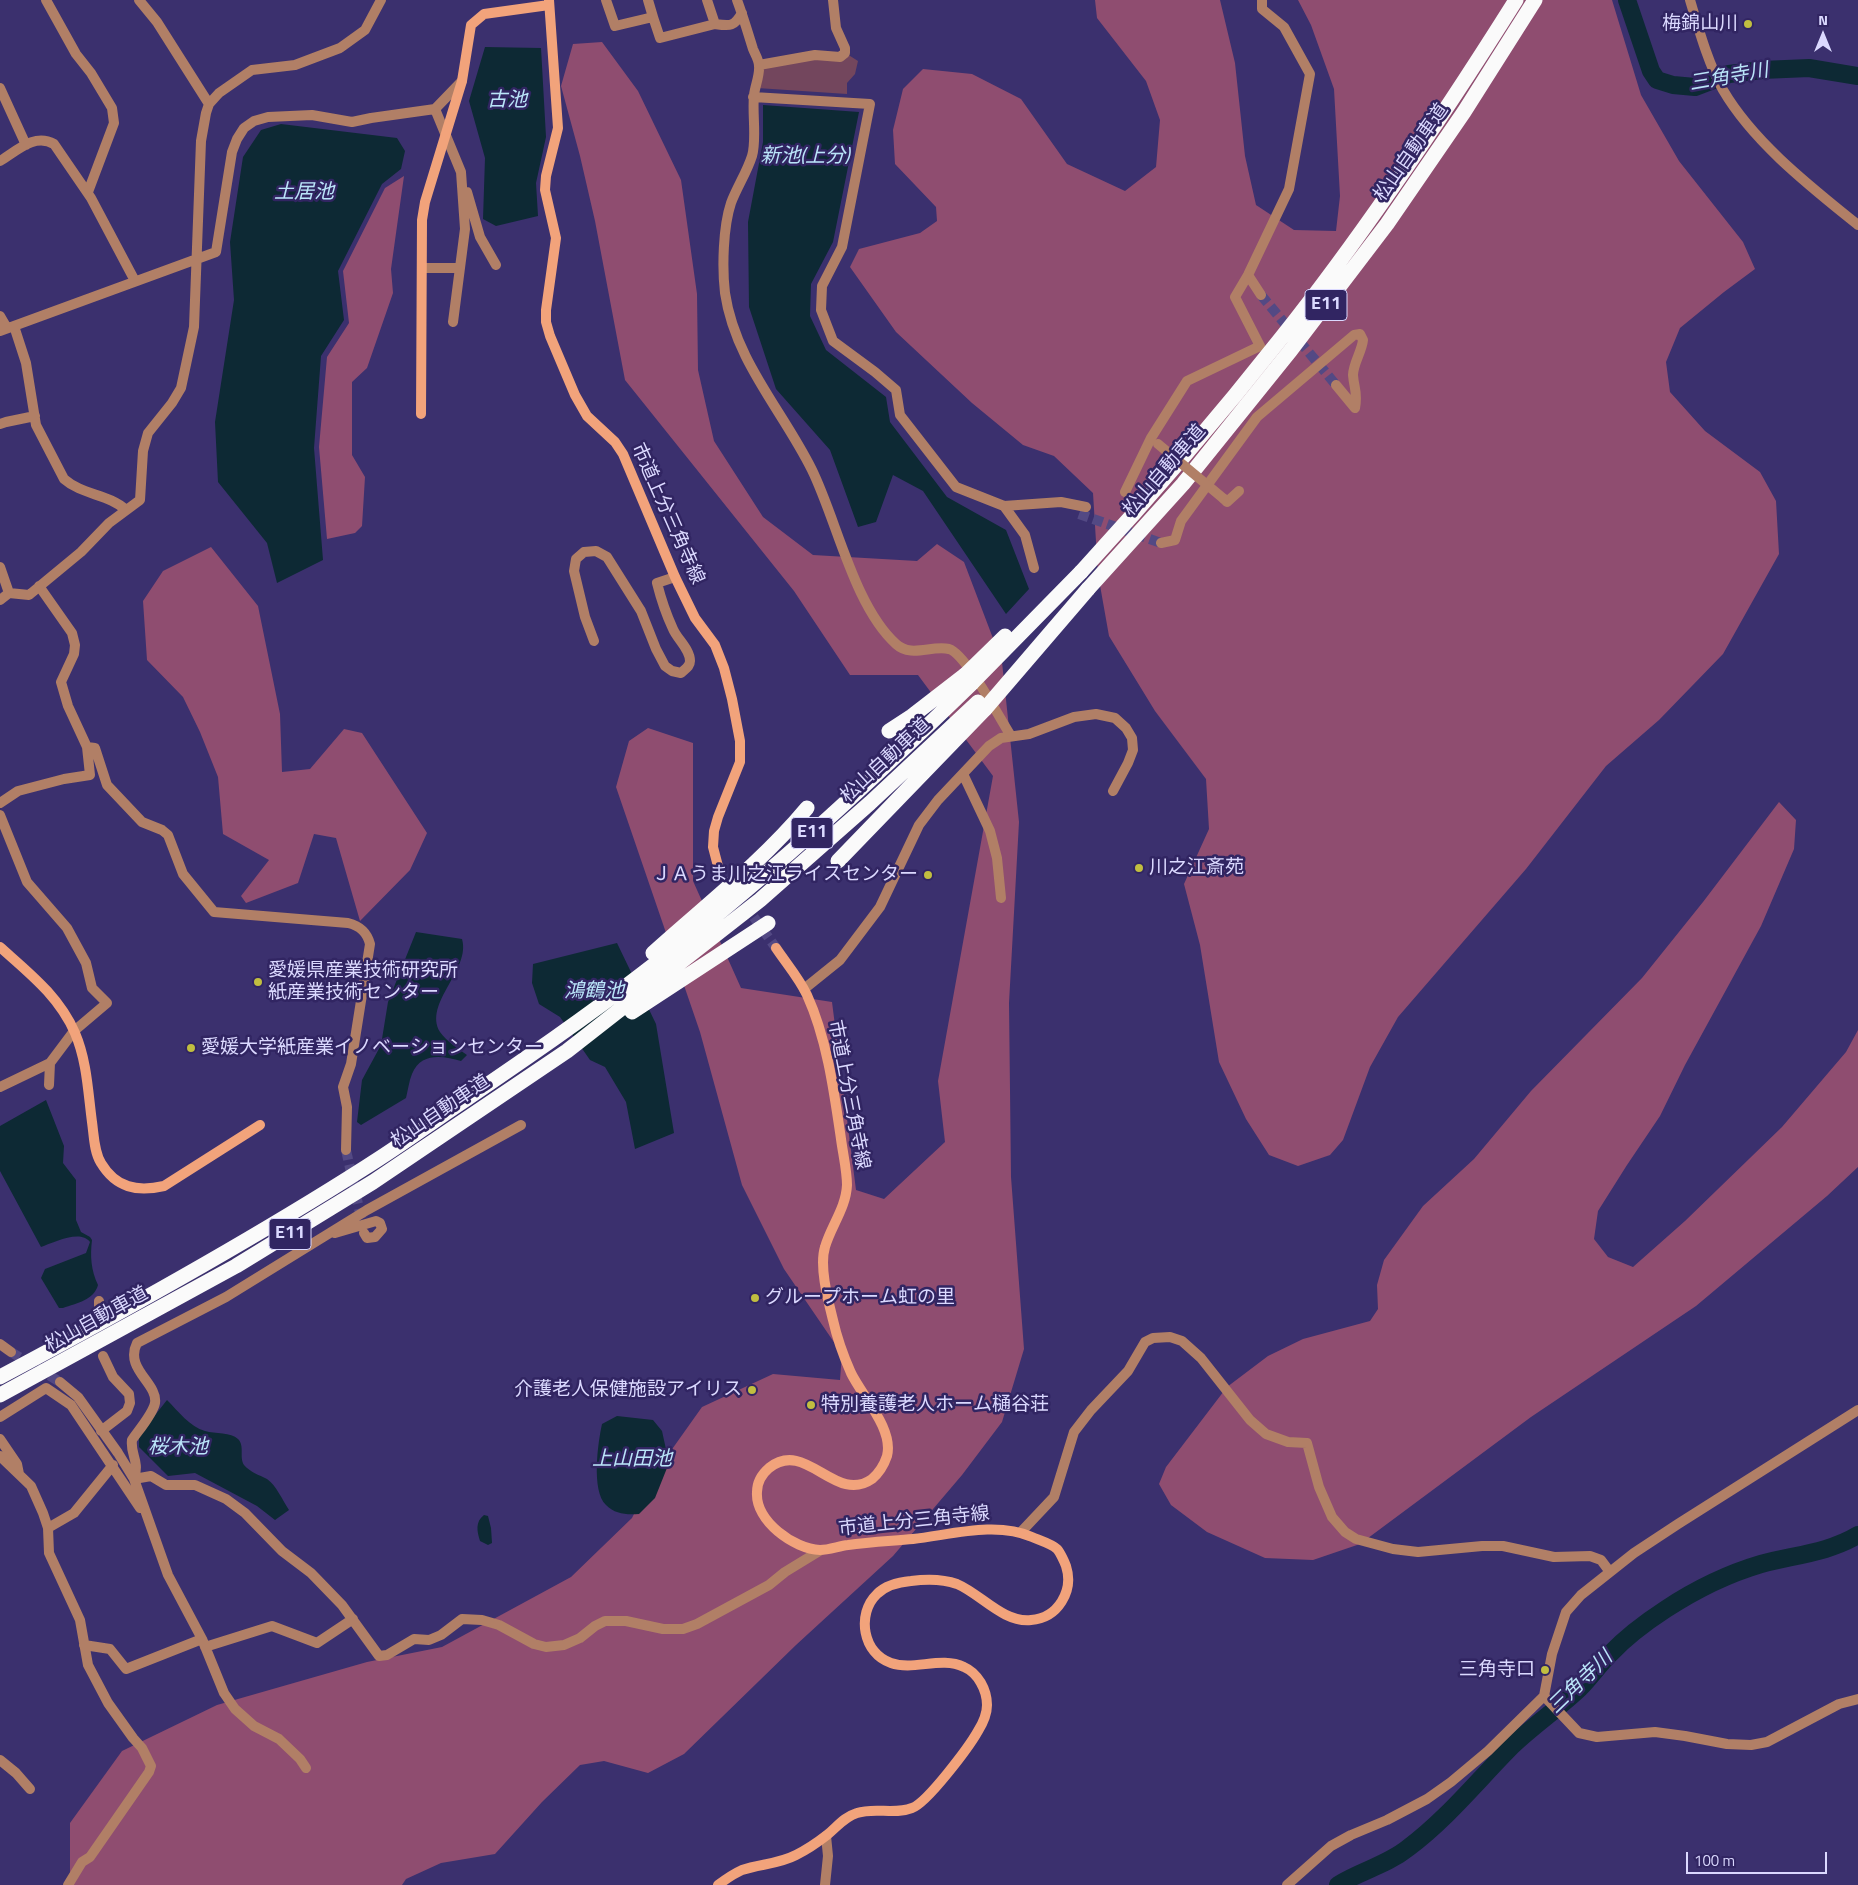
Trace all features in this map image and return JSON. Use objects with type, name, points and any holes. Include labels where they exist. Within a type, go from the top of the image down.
[{"type":"highway","name":"松山自動車道","points":[[0,1378],[138,1303],[287,1216],[367,1167],[556,1038],[774,867],[870,782],[968,679],[1139,509],[1282,336],[1362,229],[1451,103],[1516,0]]},
{"type":"highway","name":"松山自動車道","points":[[0,1395],[236,1266],[374,1182],[653,992],[982,705],[1183,484],[1315,319],[1387,224],[1459,120],[1535,0]]},
{"type":"highway","points":[[890,731],[968,679]]},
{"type":"highway","points":[[838,861],[982,705]]},
{"type":"highway","points":[[642,969],[789,829],[807,808]]},
{"type":"highway","points":[[653,992],[768,923]]},
{"type":"highway","points":[[0,1368],[63,1336],[138,1303]]},
{"type":"street","points":[[46,0],[76,54],[112,108],[113,127],[88,192]]},
{"type":"street","points":[[139,0],[157,22],[209,104]]},
{"type":"street","points":[[0,567],[4,597],[29,594],[81,552],[108,523],[140,500],[143,451],[148,432],[172,403],[181,388],[194,328],[201,141],[209,104],[219,92],[252,70],[295,65],[340,48],[366,30],[381,0]]},
{"type":"street","points":[[606,0],[615,26],[653,16]]},
{"type":"street","points":[[648,0],[660,38],[715,24],[729,26],[737,21],[742,13]]},
{"type":"street","points":[[707,0],[715,24]]},
{"type":"street","points":[[737,0],[759,65],[754,97],[753,154],[730,204],[723,261],[725,293],[732,325],[739,343],[763,388],[811,467],[827,501],[848,560],[866,602],[882,628],[897,646],[910,652],[939,648],[952,650],[965,661],[1011,736]]},
{"type":"street","points":[[759,65],[814,55],[840,57],[845,53],[836,28],[833,0]]},
{"type":"street","points":[[1125,492],[1187,381],[1260,346],[1236,297],[1289,189],[1310,74],[1284,27],[1262,9],[1262,0]]},
{"type":"street","points":[[1690,0],[1714,69],[1724,90],[1753,131],[1781,159],[1858,225]]},
{"type":"street","points":[[421,414],[422,220],[425,202],[462,81],[470,25],[476,18],[484,14],[549,2]]},
{"type":"street","name":"市道上分三角寺線","points":[[549,2],[558,128],[545,190],[556,238],[546,322],[575,395],[587,416],[615,442],[623,454],[675,577],[696,618],[715,646],[724,668],[740,741],[740,762],[714,831],[713,847],[719,870]]},
{"type":"street","points":[[7,328],[216,252],[232,152],[244,128],[254,122],[268,117],[312,115],[352,122],[435,110],[462,81]]},
{"type":"street","points":[[0,88],[26,145]]},
{"type":"street","points":[[754,97],[870,104],[842,247],[822,286],[822,310],[833,341],[896,390],[900,415],[956,487],[1004,506],[1061,502],[1082,510]]},
{"type":"street","points":[[435,110],[461,172],[480,237],[496,265]]},
{"type":"street","points":[[0,161],[39,139],[48,140],[54,144],[88,192],[135,281]]},
{"type":"street","points":[[453,322],[465,229],[461,172]]},
{"type":"street","points":[[422,268],[460,268]]},
{"type":"street","points":[[1248,275],[1261,295]]},
{"type":"street","points":[[0,316],[26,363],[36,425],[64,479],[71,485],[118,502],[126,510]]},
{"type":"street","points":[[1161,543],[1175,540],[1181,521],[1257,417],[1354,335],[1360,334],[1363,340],[1362,348],[1353,374],[1357,395],[1355,408],[1336,384]]},
{"type":"street","points":[[0,424],[35,416]]},
{"type":"street","points":[[1154,441],[1228,502],[1239,492]]},
{"type":"street","points":[[1004,506],[1024,535],[1034,568]]},
{"type":"street","points":[[594,641],[585,617],[574,571],[576,559],[584,552],[596,551],[607,557],[641,610],[664,666],[672,671],[681,673],[688,668],[690,661],[688,653],[674,632],[663,605],[658,583],[675,577]]},
{"type":"street","points":[[0,803],[18,791],[64,779],[90,775],[88,747],[68,706],[61,682],[74,654],[75,644],[72,633],[39,586]]},
{"type":"street","points":[[804,989],[840,960],[880,907],[919,825],[938,800],[989,746],[1001,738],[1029,734],[1074,717],[1096,714],[1115,718],[1126,728],[1132,738],[1132,750],[1128,763],[1113,791]]},
{"type":"street","points":[[88,747],[95,748],[107,785],[142,822],[162,830],[168,835],[184,874],[214,912],[348,924],[356,926],[368,936],[370,944],[351,1064],[343,1087],[347,1107],[346,1150]]},
{"type":"street","points":[[963,774],[990,832],[997,858],[1001,898]]},
{"type":"street","points":[[0,815],[27,882],[67,928],[86,963],[92,988],[107,1003],[74,1031],[50,1063],[0,1088]]},
{"type":"street","points":[[0,947],[47,989],[74,1031],[85,1066],[95,1149],[100,1163],[112,1177],[131,1188],[146,1190],[164,1186],[260,1125]]},
{"type":"street","name":"市道上分三角寺線","points":[[718,1885],[743,1870],[793,1856],[826,1836],[841,1822],[858,1812],[901,1811],[920,1804],[973,1739],[987,1711],[986,1694],[976,1675],[968,1668],[947,1663],[902,1666],[882,1660],[868,1644],[866,1633],[867,1611],[879,1592],[888,1586],[901,1582],[943,1580],[963,1587],[1010,1617],[1029,1621],[1047,1616],[1054,1611],[1062,1603],[1069,1583],[1065,1562],[1058,1550],[1021,1532],[984,1530],[848,1545],[821,1550],[802,1546],[788,1539],[777,1531],[759,1505],[757,1498],[759,1482],[763,1474],[776,1464],[792,1459],[810,1464],[830,1479],[856,1485],[873,1478],[882,1469],[889,1450],[887,1437],[849,1369],[838,1342],[831,1312],[822,1266],[823,1250],[843,1206],[847,1186],[838,1119],[821,1031],[804,989],[776,948]]},
{"type":"street","points":[[49,1085],[50,1063]]},
{"type":"street","points":[[134,1479],[137,1468],[132,1440],[154,1406],[156,1398],[135,1363],[133,1351],[137,1343],[226,1298],[367,1210],[521,1125]]},
{"type":"street","points":[[320,1238],[376,1221],[382,1227],[381,1232],[375,1237],[367,1238],[364,1233]]},
{"type":"street","points":[[1021,1532],[1054,1497],[1074,1432],[1128,1371],[1145,1342],[1154,1338],[1170,1337],[1182,1341],[1201,1358],[1250,1420],[1266,1434],[1288,1442],[1307,1443],[1319,1487],[1332,1516],[1345,1532],[1356,1539],[1393,1549],[1418,1552],[1503,1546],[1554,1557],[1590,1556],[1601,1560],[1610,1572]]},
{"type":"street","points":[[0,1344],[11,1352]]},
{"type":"street","points":[[101,1430],[127,1410],[130,1403],[129,1394],[113,1377],[103,1356]]},
{"type":"street","points":[[60,1382],[78,1397],[134,1479],[168,1575],[203,1643],[224,1693],[235,1709],[254,1726],[279,1739],[300,1759],[306,1768]]},
{"type":"street","points":[[0,1417],[46,1388],[71,1405],[145,1514]]},
{"type":"street","points":[[1286,1885],[1331,1846],[1427,1799],[1451,1782],[1488,1750],[1544,1696],[1552,1654],[1566,1612],[1581,1595],[1678,1524],[1858,1410]]},
{"type":"street","points":[[0,1439],[17,1464],[19,1474]]},
{"type":"street","points":[[0,1456],[31,1486],[44,1513],[48,1528],[48,1553],[80,1620],[88,1665],[108,1703],[142,1748],[151,1766],[149,1772],[90,1857],[82,1862],[68,1885]]},
{"type":"street","points":[[48,1528],[74,1513],[113,1465]]},
{"type":"street","points":[[134,1479],[151,1476],[166,1485],[195,1485],[226,1499],[245,1513],[282,1551],[311,1573],[342,1605],[379,1656],[388,1655],[414,1639],[429,1640],[441,1635],[462,1619],[482,1620],[499,1625],[534,1644],[546,1647],[564,1646],[605,1621],[626,1621],[663,1629],[683,1629],[697,1624],[770,1585],[785,1572],[821,1550]]},
{"type":"street","points":[[84,1645],[110,1649],[126,1669],[203,1643],[272,1626],[317,1644],[353,1619]]},
{"type":"street","points":[[1544,1696],[1579,1733],[1597,1737],[1655,1732],[1727,1744],[1751,1745],[1767,1742],[1839,1704],[1858,1698]]},
{"type":"street","points":[[0,1760],[16,1773],[30,1789]]},
{"type":"street","points":[[825,1885],[828,1856],[826,1836]]},
{"type":"shaded area","points":[[1095,0],[1220,0],[1235,63],[1245,156],[1256,205],[1294,230],[1336,231],[1340,196],[1334,89],[1311,25],[1298,0],[1612,0],[1641,95],[1679,161],[1743,242],[1755,269],[1680,328],[1666,362],[1670,392],[1705,431],[1760,472],[1776,501],[1779,554],[1723,654],[1659,720],[1606,766],[1526,869],[1398,1017],[1370,1067],[1343,1140],[1330,1155],[1298,1166],[1269,1155],[1246,1119],[1219,1062],[1200,945],[1184,884],[1209,829],[1206,779],[1155,711],[1109,636],[1098,574],[1093,493],[1054,456],[1023,445],[972,403],[896,332],[850,267],[859,249],[920,233],[937,221],[936,207],[895,164],[893,130],[903,89],[923,69],[972,74],[1021,99],[1067,164],[1125,191],[1156,167],[1160,120],[1146,81],[1097,18]]},
{"type":"shaded area","points":[[602,42],[638,91],[681,180],[697,294],[698,370],[714,441],[763,517],[813,555],[917,561],[937,544],[964,562],[1002,662],[1019,822],[1009,1003],[1011,1177],[1024,1349],[1002,1422],[962,1475],[893,1556],[796,1645],[684,1754],[648,1773],[604,1761],[580,1765],[542,1802],[495,1854],[441,1863],[406,1879],[402,1885],[70,1885],[70,1823],[122,1751],[217,1705],[367,1662],[442,1647],[571,1577],[632,1518],[653,1476],[702,1407],[773,1374],[840,1380],[842,1354],[784,1269],[742,1185],[700,1032],[616,787],[629,741],[648,728],[693,743],[693,881],[741,988],[832,1002],[856,1190],[884,1199],[945,1142],[938,1081],[993,776],[918,675],[850,675],[794,591],[625,380],[595,221],[561,86],[573,44]]},
{"type":"shaded area","points":[[847,54],[858,61],[855,74],[847,83],[847,94],[757,88],[761,67]]},
{"type":"shaded area","points":[[404,176],[391,269],[393,293],[367,368],[352,382],[352,455],[365,477],[362,526],[355,533],[327,539],[319,447],[327,357],[349,323],[343,271],[385,188]]},
{"type":"shaded area","points":[[211,547],[258,606],[280,714],[282,772],[310,769],[344,729],[362,733],[427,833],[410,870],[360,921],[336,838],[314,834],[298,883],[246,903],[241,896],[269,860],[223,834],[218,777],[200,732],[183,697],[147,660],[143,601],[163,571]]},
{"type":"shaded area","points":[[1779,802],[1796,820],[1794,849],[1761,926],[1685,1065],[1660,1116],[1598,1211],[1594,1239],[1608,1257],[1633,1267],[1685,1221],[1782,1127],[1846,1052],[1858,1030],[1858,1167],[1827,1196],[1696,1306],[1531,1417],[1360,1544],[1313,1560],[1265,1558],[1207,1532],[1171,1505],[1159,1484],[1166,1467],[1227,1387],[1268,1356],[1303,1339],[1370,1321],[1378,1309],[1377,1285],[1384,1260],[1423,1206],[1474,1159],[1531,1091],[1642,978]]},
{"type":"water","name":"古池","points":[[485,47],[541,48],[546,137],[536,183],[538,216],[496,226],[483,219],[485,158],[469,101]]},
{"type":"water","name":"新池(上分)","points":[[763,105],[859,112],[833,242],[811,284],[810,316],[826,350],[886,397],[890,422],[947,497],[1006,530],[1029,589],[1006,614],[923,491],[893,475],[876,522],[858,527],[830,450],[776,389],[749,307],[748,222],[763,142]]},
{"type":"water","name":"土居池","points":[[281,124],[397,138],[405,151],[401,169],[382,184],[338,271],[344,320],[321,356],[314,448],[323,560],[277,583],[267,543],[218,482],[215,422],[234,300],[230,242],[243,157],[261,130]]},
{"type":"water","points":[[416,932],[462,939],[463,951],[460,963],[442,998],[436,1021],[440,1032],[467,1055],[461,1061],[433,1057],[421,1062],[412,1074],[406,1098],[361,1125],[357,1122],[362,1080],[381,1045],[388,1002]]},
{"type":"water","name":"鴻鶴池","points":[[617,943],[656,1024],[674,1133],[635,1149],[626,1102],[605,1067],[590,1060],[560,1017],[539,1004],[532,983],[533,964]]},
{"type":"water","points":[[46,1100],[64,1146],[63,1163],[76,1180],[76,1220],[81,1232],[92,1240],[92,1263],[98,1285],[89,1298],[63,1308],[59,1308],[41,1278],[45,1269],[86,1253],[90,1242],[86,1238],[73,1237],[41,1247],[0,1171],[0,1126]]},
{"type":"water","name":"桜木池","points":[[167,1400],[194,1426],[209,1432],[231,1435],[238,1439],[241,1445],[244,1465],[270,1482],[289,1510],[275,1520],[257,1506],[195,1473],[168,1476],[139,1447],[141,1433]]},
{"type":"water","name":"上山田池","points":[[617,1416],[653,1420],[662,1431],[669,1463],[655,1498],[639,1514],[625,1514],[613,1510],[601,1498],[598,1489],[597,1466],[602,1424]]},
{"type":"water","points":[[484,1515],[488,1516],[491,1528],[492,1543],[488,1545],[480,1541],[478,1530],[479,1521]]},
{"type":"waterway","name":"三角寺川","points":[[1627,0],[1651,71],[1657,80],[1673,85],[1695,87],[1729,74],[1762,70],[1809,68],[1858,76]]},
{"type":"waterway","name":"三角寺川","points":[[1338,1885],[1400,1854],[1422,1837],[1449,1812],[1513,1745],[1580,1688],[1616,1648],[1636,1630],[1659,1614],[1700,1589],[1736,1573],[1761,1564],[1823,1550],[1858,1535]]},
{"type":"tunnel","points":[[1261,295],[1336,385]]},
{"type":"tunnel","points":[[1079,514],[1161,543]]},
{"type":"tunnel","points":[[745,905],[776,948]]},
{"type":"tunnel","points":[[346,1150],[362,1222]]},
{"type":"tunnel","points":[[11,1352],[60,1382]]},
{"type":"place","name":"梅錦山川","points":[[1748,24]]},
{"type":"place","name":"川之江斎苑","points":[[1139,868]]},
{"type":"place","name":"ＪＡうま川之江ライスセンター","points":[[928,875]]},
{"type":"place","name":"愛媛県産業技術研究所 紙産業技術センター","points":[[258,982]]},
{"type":"place","name":"愛媛大学紙産業イノベーションセンター","points":[[191,1048]]},
{"type":"place","name":"グループホーム虹の里","points":[[755,1298]]},
{"type":"place","name":"介護老人保健施設アイリス","points":[[752,1390]]},
{"type":"place","name":"特別養護老人ホーム樋谷荘","points":[[811,1405]]},
{"type":"place","name":"三角寺口","points":[[1545,1670]]}]
